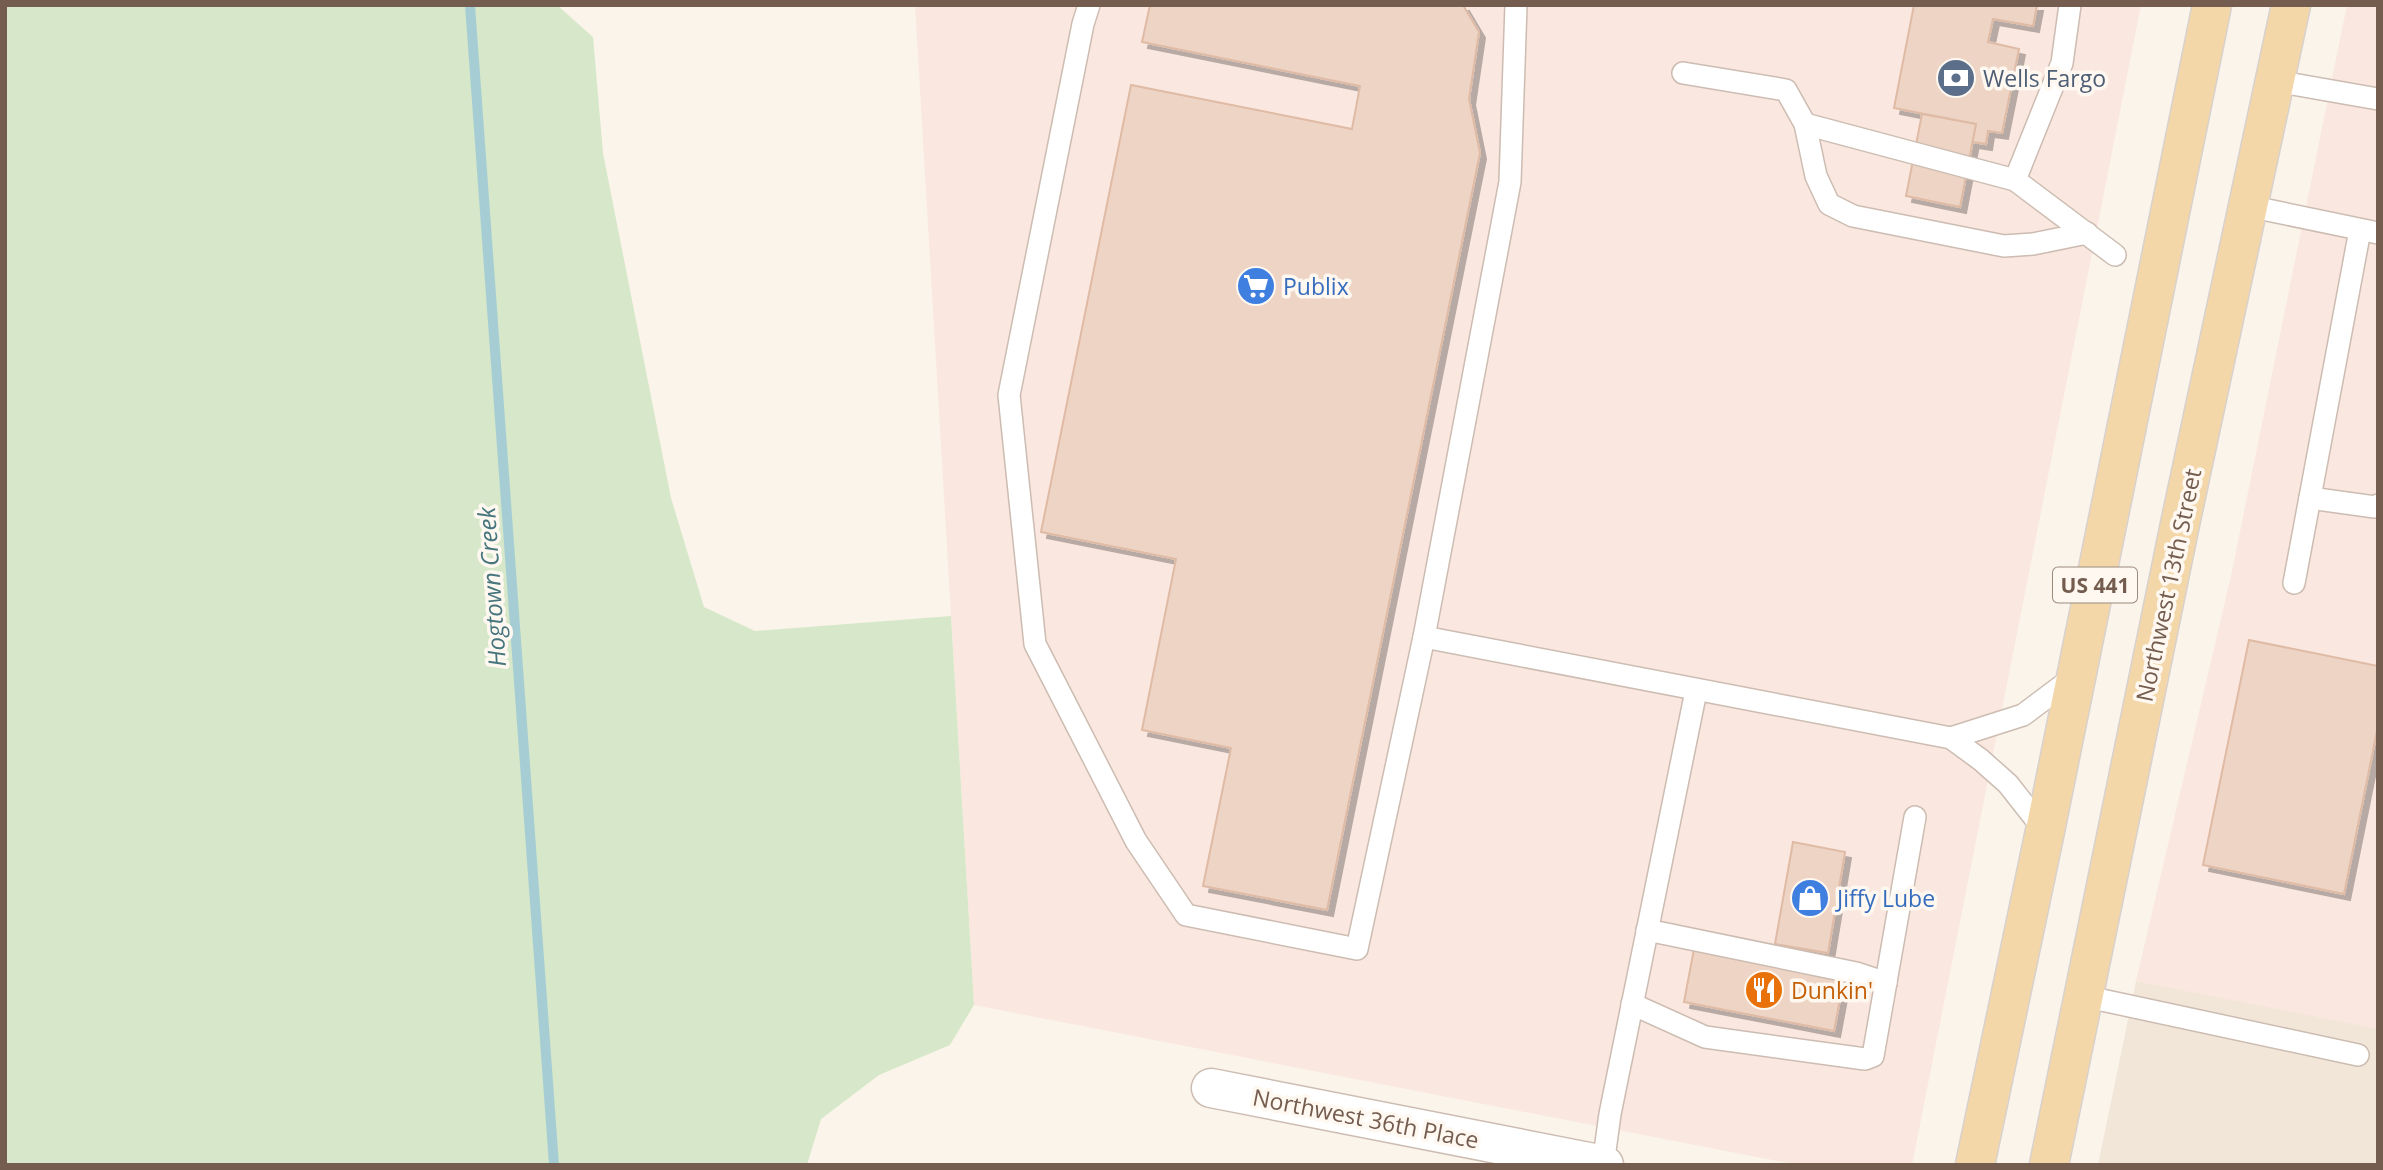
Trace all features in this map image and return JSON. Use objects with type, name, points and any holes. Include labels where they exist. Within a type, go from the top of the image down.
[{"type":"main road","name":"US 441","points":[[1975,1165],[2078,674],[2212,5]]},
{"type":"main road","name":"Northwest 13th Street","points":[[2049,1165],[2180,524],[2291,5]]},
{"type":"street","name":"Northwest 36th Place","points":[[1211,1088],[1604,1165]]},
{"type":"lane","points":[[1089,5],[1009,395],[1035,644],[1136,841],[1186,915],[1357,949],[1424,637],[1510,182],[1516,5]]},
{"type":"lane","points":[[2015,180],[2062,63],[2070,5]]},
{"type":"lane","points":[[1683,73],[1786,90],[1805,124],[1816,176],[1829,204],[1853,216],[2004,246],[2034,244],[2087,233]]},
{"type":"lane","points":[[2275,81],[2378,99]]},
{"type":"lane","points":[[1805,124],[2015,180],[2115,255]]},
{"type":"lane","points":[[2248,206],[2369,232],[2310,498],[2294,583]]},
{"type":"lane","points":[[2310,498],[2375,507],[2378,505]]},
{"type":"lane","points":[[1424,637],[1951,738],[2008,784],[2045,831]]},
{"type":"lane","points":[[1951,738],[2023,715],[2078,674]]},
{"type":"lane","points":[[1604,1165],[1610,1114],[1696,691]]},
{"type":"lane","points":[[1632,1004],[1705,1037],[1866,1059],[1873,1056],[1915,817]]},
{"type":"lane","points":[[1647,930],[1856,973],[1886,983]]},
{"type":"lane","points":[[2083,996],[2358,1055]]},
{"type":"shaded area","points":[[915,5],[2141,5],[1912,1165],[1798,1165],[974,1005]]},
{"type":"shaded area","points":[[2347,5],[2378,5],[2378,1029],[2136,981],[2231,576]]},
{"type":"shaded area","points":[[2136,981],[2378,1028],[2378,1165],[2098,1165]]},
{"type":"green space","points":[[5,5],[557,5],[593,37],[603,153],[671,498],[704,607],[755,631],[951,616],[974,1005],[950,1045],[879,1075],[821,1119],[807,1165],[5,1165]]},
{"type":"building","points":[[1150,5],[1463,5],[1479,32],[1469,99],[1480,153],[1327,910],[1203,886],[1231,748],[1142,730],[1176,559],[1041,532],[1131,85],[1352,129],[1360,86],[1142,42]]},
{"type":"building","name":"Wells Fargo","points":[[1914,5],[2037,5],[2033,26],[1993,19],[1988,42],[2019,49],[2002,133],[1988,131],[1986,144],[1972,142],[1976,124],[1894,108]]},
{"type":"building","points":[[1922,114],[1976,124],[1960,207],[1906,196]]},
{"type":"building","points":[[2249,640],[2378,666],[2378,726],[2344,894],[2203,865]]},
{"type":"building","name":"Jiffy Lube","points":[[1793,842],[1845,852],[1828,953],[1775,944]]},
{"type":"building","name":"Dunkin'","points":[[1694,949],[1844,978],[1834,1031],[1684,1002]]},
{"type":"waterway","name":"Hogtown Creek","points":[[470,5],[554,1165]]},
{"type":"place","name":"Wells Fargo","points":[[1956,78]]},
{"type":"place","name":"Publix","points":[[1256,286]]},
{"type":"place","name":"Jiffy Lube","points":[[1810,898]]},
{"type":"place","name":"Dunkin'","points":[[1764,990]]}]
